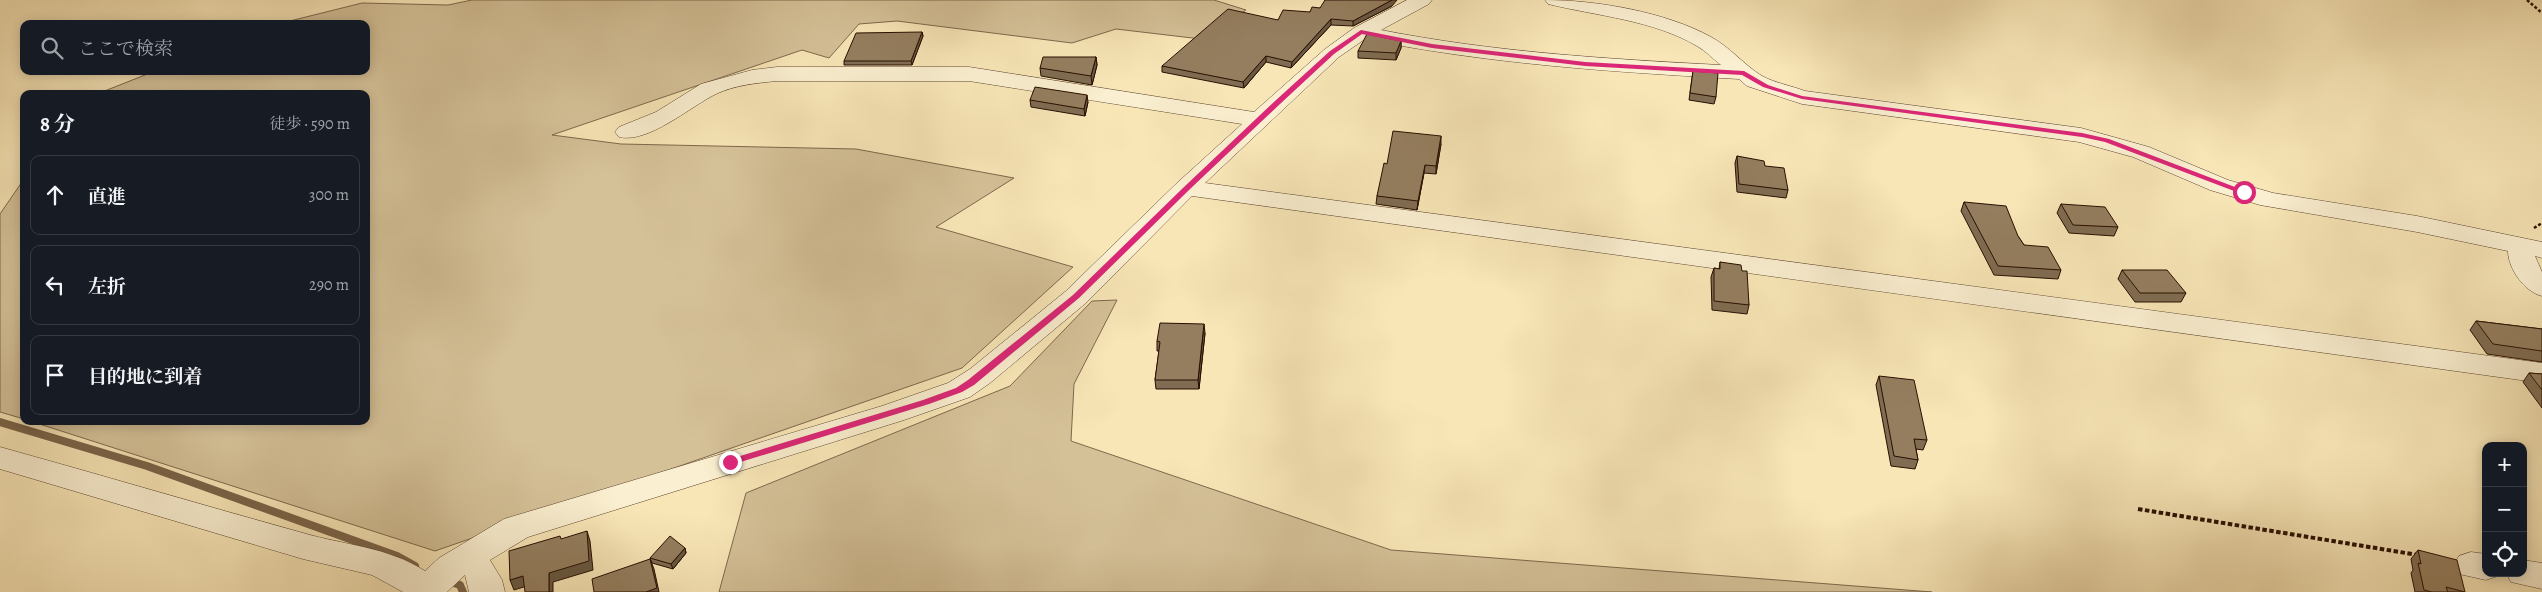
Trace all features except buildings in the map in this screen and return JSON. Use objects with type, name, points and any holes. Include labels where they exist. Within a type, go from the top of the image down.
[{"type":"street","points":[[0,458],[307,548],[394,568],[412,578],[426,592],[451,567],[516,528],[893,413],[959,390],[980,376],[1076,297],[1186,188],[1332,53],[1361,32],[1422,0]]},
{"type":"street","points":[[1556,0],[1662,24],[1682,31],[1705,42],[1744,73],[1766,86],[1802,97],[2082,135],[2141,152],[2219,184],[2269,200],[2417,224],[2532,248]]},
{"type":"street","points":[[1361,32],[1432,46],[1585,64],[1744,73]]},
{"type":"street","points":[[627,132],[664,117],[709,89],[752,77],[777,74],[969,74],[1259,120]]},
{"type":"street","points":[[1186,188],[2542,373]]},
{"type":"street","points":[[2532,248],[2520,253],[2526,270],[2542,288]]},
{"type":"street","points":[[470,554],[485,580],[487,592]]},
{"type":"street","points":[[2527,574],[2542,576]]},
{"type":"path","points":[[2527,0],[2542,13]]},
{"type":"path","points":[[2138,509],[2426,556]]},
{"type":"shaded area","points":[[472,0],[1214,0],[1246,10],[1201,39],[1116,29],[1072,43],[897,21],[859,24],[829,58],[802,50],[552,135],[621,144],[856,149],[1014,178],[936,227],[1073,267],[962,368],[435,551],[42,425],[370,425],[370,90],[107,90],[145,75],[370,75],[370,20],[294,20],[362,3],[448,5]]},
{"type":"shaded area","points":[[20,185],[20,418],[0,412],[0,214]]},
{"type":"shaded area","points":[[1117,300],[1074,384],[1071,441],[1391,550],[1932,592],[719,592],[746,493],[1010,386],[1092,301]]},
{"type":"waterway","points":[[0,422],[147,466],[397,556],[415,566]]},
{"type":"waterway","points":[[448,581],[460,585],[463,592]]},
{"type":"route","points":[[730,462],[926,402],[959,390],[980,376],[1076,297],[1186,188],[1332,53],[1361,32],[1432,46],[1505,53],[1585,64],[1744,73],[1766,86],[1802,97],[2082,135],[2141,152],[2219,184],[2244,192]]}]
